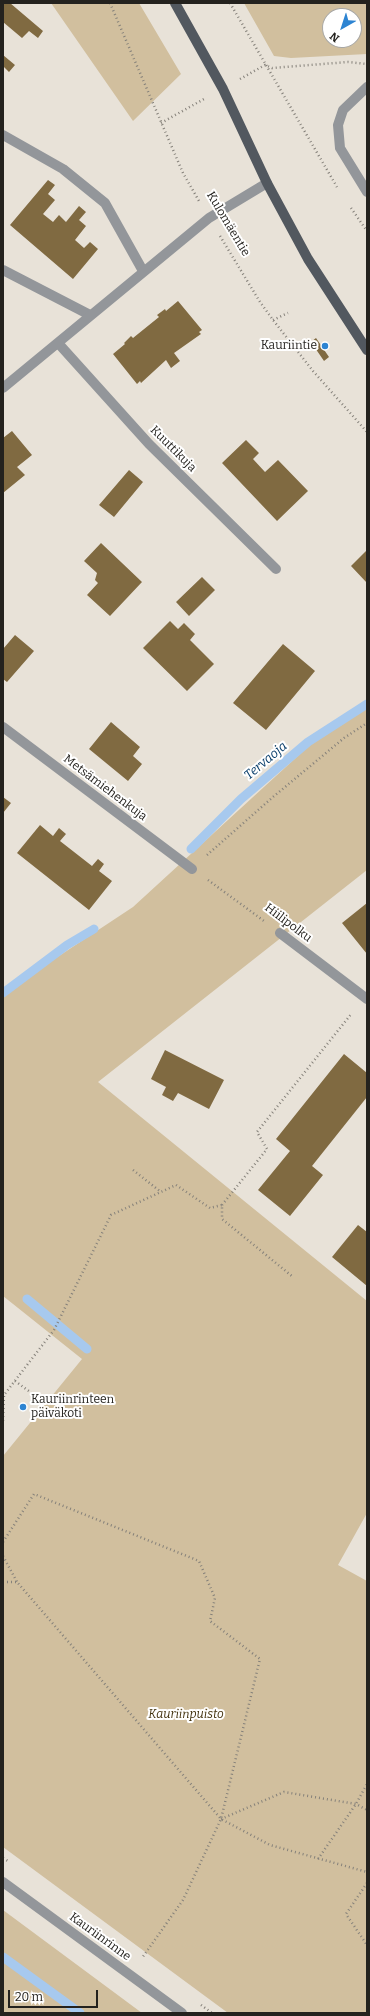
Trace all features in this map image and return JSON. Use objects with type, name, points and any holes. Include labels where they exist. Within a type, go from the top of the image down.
[{"type":"main road","points":[[175,3],[223,89],[267,183],[308,258],[367,350]]},
{"type":"street","points":[[367,87],[343,110],[338,126],[340,148],[367,192]]},
{"type":"street","points":[[3,135],[63,169],[105,203],[142,271]]},
{"type":"street","points":[[3,388],[142,271],[209,218],[267,183]]},
{"type":"street","points":[[3,270],[90,315]]},
{"type":"street","name":"Kuuttikuja","points":[[58,343],[149,444],[276,569]]},
{"type":"street","name":"Metsämiehenkuja","points":[[3,727],[192,869]]},
{"type":"street","name":"Hiilipolku","points":[[280,933],[366,998]]},
{"type":"street","name":"Kauriinrinne","points":[[3,1882],[182,2013]]},
{"type":"path","name":"Kulomäentie","points":[[110,3],[183,173],[209,218],[260,302],[273,320],[313,372],[367,432]]},
{"type":"path","points":[[230,3],[327,172],[341,192]]},
{"type":"path","points":[[266,65],[272,68],[348,62],[367,64]]},
{"type":"path","points":[[349,205],[367,231]]},
{"type":"path","points":[[273,320],[288,312]]},
{"type":"path","points":[[192,869],[273,796],[344,738],[367,723]]},
{"type":"path","name":"Hiilipolku","points":[[192,869],[280,933]]},
{"type":"path","points":[[3,1421],[4,1395],[60,1320],[111,1215],[176,1185],[210,1208],[222,1205],[267,1150],[257,1132],[366,998]]},
{"type":"path","points":[[133,1170],[161,1192]]},
{"type":"path","points":[[222,1205],[222,1219],[293,1277]]},
{"type":"path","points":[[15,1381],[44,1402]]},
{"type":"path","points":[[3,1542],[34,1494],[199,1561],[215,1598],[210,1621],[260,1659],[221,1819],[183,1900],[141,1959]]},
{"type":"path","points":[[3,1556],[17,1582],[221,1819],[270,1845],[367,1872]]},
{"type":"path","points":[[3,1582],[17,1582]]},
{"type":"path","points":[[318,1859],[356,1804],[367,1784]]},
{"type":"path","points":[[221,1819],[284,1792],[356,1804],[367,1810]]},
{"type":"path","points":[[367,1883],[346,1914],[367,1945]]},
{"type":"green space","points":[[51,3],[139,3],[181,74],[133,121]]},
{"type":"green space","points":[[244,3],[367,3],[367,54],[291,58],[274,56]]},
{"type":"green space","name":"Kauriinpuisto","points":[[367,702],[367,870],[98,1082],[367,1301],[367,1513],[338,1565],[367,1581],[367,2013],[228,2013],[3,1847],[3,1456],[82,1359],[3,1296],[3,993],[133,907],[336,721]]},
{"type":"green space","points":[[3,1910],[142,2013],[3,2013]]},
{"type":"building","points":[[3,3],[10,3],[43,31],[38,38],[29,31],[22,38],[3,22]]},
{"type":"building","points":[[3,55],[15,65],[9,72],[3,66]]},
{"type":"building","points":[[48,180],[55,185],[48,194],[55,200],[43,214],[53,222],[59,215],[66,222],[79,206],[86,212],[79,220],[86,226],[75,240],[84,248],[90,242],[98,249],[73,279],[10,225]]},
{"type":"building","points":[[178,301],[202,330],[199,332],[201,334],[174,353],[180,361],[171,368],[166,360],[141,383],[140,381],[137,384],[113,354],[125,344],[124,343],[131,336],[133,338],[159,317],[157,315],[165,309],[166,311]]},
{"type":"building","points":[[316,338],[329,357],[324,361],[311,342]]},
{"type":"building","points":[[12,431],[32,455],[17,467],[25,475],[3,493],[3,438]]},
{"type":"building","points":[[246,440],[259,453],[253,459],[265,472],[278,460],[308,491],[277,521],[222,463]]},
{"type":"building","points":[[129,470],[143,482],[114,517],[99,505]]},
{"type":"building","points":[[101,543],[142,582],[110,616],[87,595],[98,583],[95,580],[97,573],[84,561]]},
{"type":"building","points":[[367,550],[367,583],[351,566]]},
{"type":"building","points":[[202,577],[215,590],[189,616],[176,602]]},
{"type":"building","points":[[170,621],[178,629],[184,623],[195,634],[190,640],[214,664],[187,691],[143,648]]},
{"type":"building","points":[[15,635],[34,651],[7,682],[3,679],[3,649]]},
{"type":"building","points":[[283,644],[315,671],[266,730],[233,703]]},
{"type":"building","points":[[111,722],[140,747],[133,756],[142,764],[128,781],[89,749]]},
{"type":"building","points":[[3,797],[11,803],[3,813]]},
{"type":"building","points":[[40,825],[53,836],[59,828],[66,834],[60,841],[92,866],[98,859],[104,864],[99,871],[112,881],[89,910],[17,853]]},
{"type":"building","points":[[367,903],[367,954],[342,923]]},
{"type":"building","points":[[165,1050],[224,1080],[209,1109],[178,1093],[173,1101],[162,1095],[166,1087],[151,1079]]},
{"type":"building","points":[[344,1054],[367,1073],[367,1097],[312,1166],[323,1175],[290,1216],[258,1190],[290,1151],[276,1139]]},
{"type":"building","points":[[358,1225],[367,1232],[367,1286],[332,1257]]},
{"type":"waterway","name":"Tervaoja","points":[[191,849],[241,799],[308,742],[367,704]]},
{"type":"waterway","name":"Tervaoja","points":[[3,993],[67,945],[94,929]]},
{"type":"waterway","points":[[27,1299],[87,1349]]},
{"type":"waterway","points":[[3,1957],[80,2013]]},
{"type":"place","name":"Kauriintie","points":[[325,346]]},
{"type":"place","name":"Kauriinrinteen päiväkoti","points":[[23,1407]]}]
